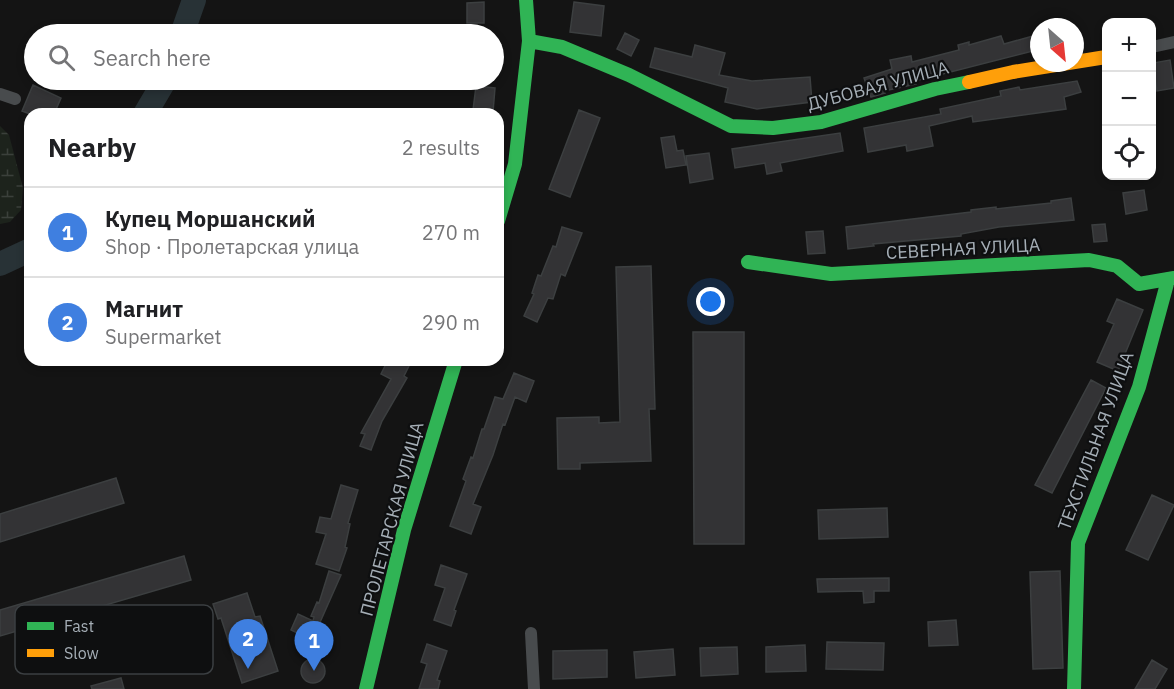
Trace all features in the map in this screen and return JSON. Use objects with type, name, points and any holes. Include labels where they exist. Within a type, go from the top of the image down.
[{"type":"street","points":[[504,201],[515,164],[529,41],[526,0]]},
{"type":"street","name":"ДУБОВАЯ УЛИЦА","points":[[529,41],[562,47],[629,75],[731,126],[774,128],[822,123],[935,89],[1013,72],[1102,58]]},
{"type":"street","points":[[1156,46],[1174,42]]},
{"type":"street","points":[[0,94],[15,99]]},
{"type":"street","name":"СЕВЕРНАЯ УЛИЦА","points":[[748,262],[831,274],[1089,260],[1117,266],[1139,284],[1171,279]]},
{"type":"street","name":"ТЕХСТИЛЬНАЯ УЛИЦА","points":[[1074,689],[1078,543],[1139,387],[1171,279]]},
{"type":"street","name":"ПРОЛЕТАРСКАЯ УЛИЦА","points":[[366,689],[404,531],[454,366]]},
{"type":"street","points":[[531,633],[534,689]]},
{"type":"green space","points":[[0,126],[9,135],[23,188],[21,210],[10,222],[0,224]]},
{"type":"building","points":[[484,2],[484,23],[467,23],[467,3]]},
{"type":"building","points":[[574,2],[604,6],[601,36],[570,32]]},
{"type":"building","points":[[625,33],[639,40],[631,56],[617,49]]},
{"type":"building","points":[[1001,36],[1004,44],[1030,37],[1030,52],[915,81],[916,84],[884,91],[885,93],[871,97],[864,78],[892,69],[890,60],[911,56],[912,62],[959,50],[958,45],[969,42],[969,45]]},
{"type":"building","points":[[695,45],[725,53],[719,75],[752,81],[810,77],[812,102],[757,109],[725,102],[728,88],[650,67],[655,48],[692,57]]},
{"type":"building","points":[[1170,60],[1174,88],[1157,91],[1156,62]]},
{"type":"building","points":[[1077,81],[1081,92],[1064,97],[1066,109],[973,122],[972,116],[929,126],[933,146],[907,151],[906,145],[868,152],[864,128],[941,114],[940,109],[1001,96],[1000,91]]},
{"type":"building","points":[[31,90],[44,90],[61,98],[57,108],[24,108],[24,112],[22,111]]},
{"type":"building","points":[[476,90],[495,90],[493,108],[473,108]]},
{"type":"building","points":[[579,110],[600,118],[570,197],[549,189]]},
{"type":"building","points":[[840,133],[843,151],[780,163],[782,171],[767,174],[765,163],[735,168],[732,149]]},
{"type":"building","points":[[674,136],[677,151],[683,150],[686,165],[666,168],[661,138]]},
{"type":"building","points":[[709,153],[713,179],[690,183],[686,156]]},
{"type":"building","points":[[1144,190],[1147,210],[1126,214],[1123,193]]},
{"type":"building","points":[[1071,198],[1074,220],[999,227],[961,234],[961,236],[873,244],[874,246],[848,249],[846,227],[996,207],[996,209],[1051,203],[1051,201]]},
{"type":"building","points":[[1105,224],[1107,241],[1094,242],[1092,225]]},
{"type":"building","points":[[562,227],[582,233],[565,276],[561,274],[553,299],[548,298],[537,322],[524,316],[534,294],[532,293],[538,275],[541,276],[553,246],[556,247]]},
{"type":"building","points":[[823,231],[825,253],[808,254],[806,232]]},
{"type":"building","points":[[651,266],[655,409],[649,409],[651,461],[580,463],[580,469],[558,469],[557,418],[599,417],[599,423],[620,422],[616,267]]},
{"type":"building","points":[[1117,299],[1143,310],[1118,371],[1097,362],[1114,324],[1107,321]]},
{"type":"building","points":[[693,332],[744,332],[744,544],[694,544]]},
{"type":"building","points":[[385,366],[409,366],[404,376],[407,378],[382,421],[371,450],[360,446],[365,434],[361,433],[391,379],[381,374]]},
{"type":"building","points":[[514,373],[534,381],[526,402],[515,397],[505,425],[503,424],[473,504],[481,507],[471,534],[450,526],[466,481],[463,479],[495,397],[503,399]]},
{"type":"building","points":[[1091,380],[1106,388],[1052,493],[1035,485]]},
{"type":"building","points":[[116,478],[124,503],[0,542],[0,514]]},
{"type":"building","points":[[341,485],[358,490],[348,523],[350,524],[345,547],[347,548],[339,571],[316,564],[326,534],[316,532],[320,517],[331,519]]},
{"type":"building","points":[[1152,495],[1174,505],[1148,560],[1126,550]]},
{"type":"building","points":[[887,508],[888,537],[819,539],[818,510]]},
{"type":"building","points":[[184,556],[191,580],[106,605],[17,605]]},
{"type":"building","points":[[441,565],[467,574],[454,610],[456,611],[451,626],[434,620],[445,588],[435,585]]},
{"type":"building","points":[[329,571],[341,575],[317,629],[314,628],[309,639],[291,630],[298,614],[313,621],[314,617],[311,616],[317,602],[319,603]]},
{"type":"building","points":[[1060,571],[1063,668],[1033,669],[1030,572]]},
{"type":"building","points":[[889,578],[889,591],[874,591],[874,602],[864,603],[863,591],[818,592],[817,579]]},
{"type":"building","points":[[247,593],[255,617],[260,616],[278,671],[242,683],[221,618],[218,619],[213,604]]},
{"type":"building","points":[[15,606],[15,632],[0,636],[0,610]]},
{"type":"building","points":[[956,620],[958,645],[929,646],[928,622]]},
{"type":"building","points":[[827,642],[884,643],[883,670],[826,669]]},
{"type":"building","points":[[427,644],[447,651],[437,680],[440,681],[438,689],[419,689],[427,664],[421,662]]},
{"type":"building","points":[[805,645],[806,671],[766,672],[766,647]]},
{"type":"building","points":[[737,647],[738,674],[701,676],[700,648]]},
{"type":"building","points":[[673,649],[675,675],[636,678],[634,652]]},
{"type":"building","points":[[607,650],[607,677],[553,679],[553,651]]},
{"type":"building","points":[[313,659],[322,662],[325,671],[322,680],[313,683],[304,680],[301,671],[304,662]]},
{"type":"building","points":[[1152,660],[1167,669],[1155,689],[1135,689]]},
{"type":"building","points":[[121,678],[124,689],[92,689],[91,686]]},
{"type":"waterway","points":[[186,24],[194,0]]},
{"type":"waterway","points":[[149,108],[159,90]]},
{"type":"waterway","points":[[0,264],[24,253]]},
{"type":"traffic: fast","points":[[504,201],[515,164],[529,41],[526,0]]},
{"type":"traffic: fast","points":[[529,41],[562,47],[629,75],[731,126],[773,128],[821,122],[935,89],[969,82]]},
{"type":"traffic: fast","points":[[748,262],[831,274],[1089,260],[1117,266],[1139,284],[1174,278]]},
{"type":"traffic: fast","points":[[1074,689],[1078,543],[1139,387],[1168,280]]},
{"type":"traffic: fast","points":[[366,689],[404,530],[454,366]]},
{"type":"traffic: slow","points":[[969,82],[1013,72],[1102,58]]},
{"type":"place","name":"Магнит","points":[[248,669]]},
{"type":"place","name":"Купец Моршанский","points":[[314,671]]}]
